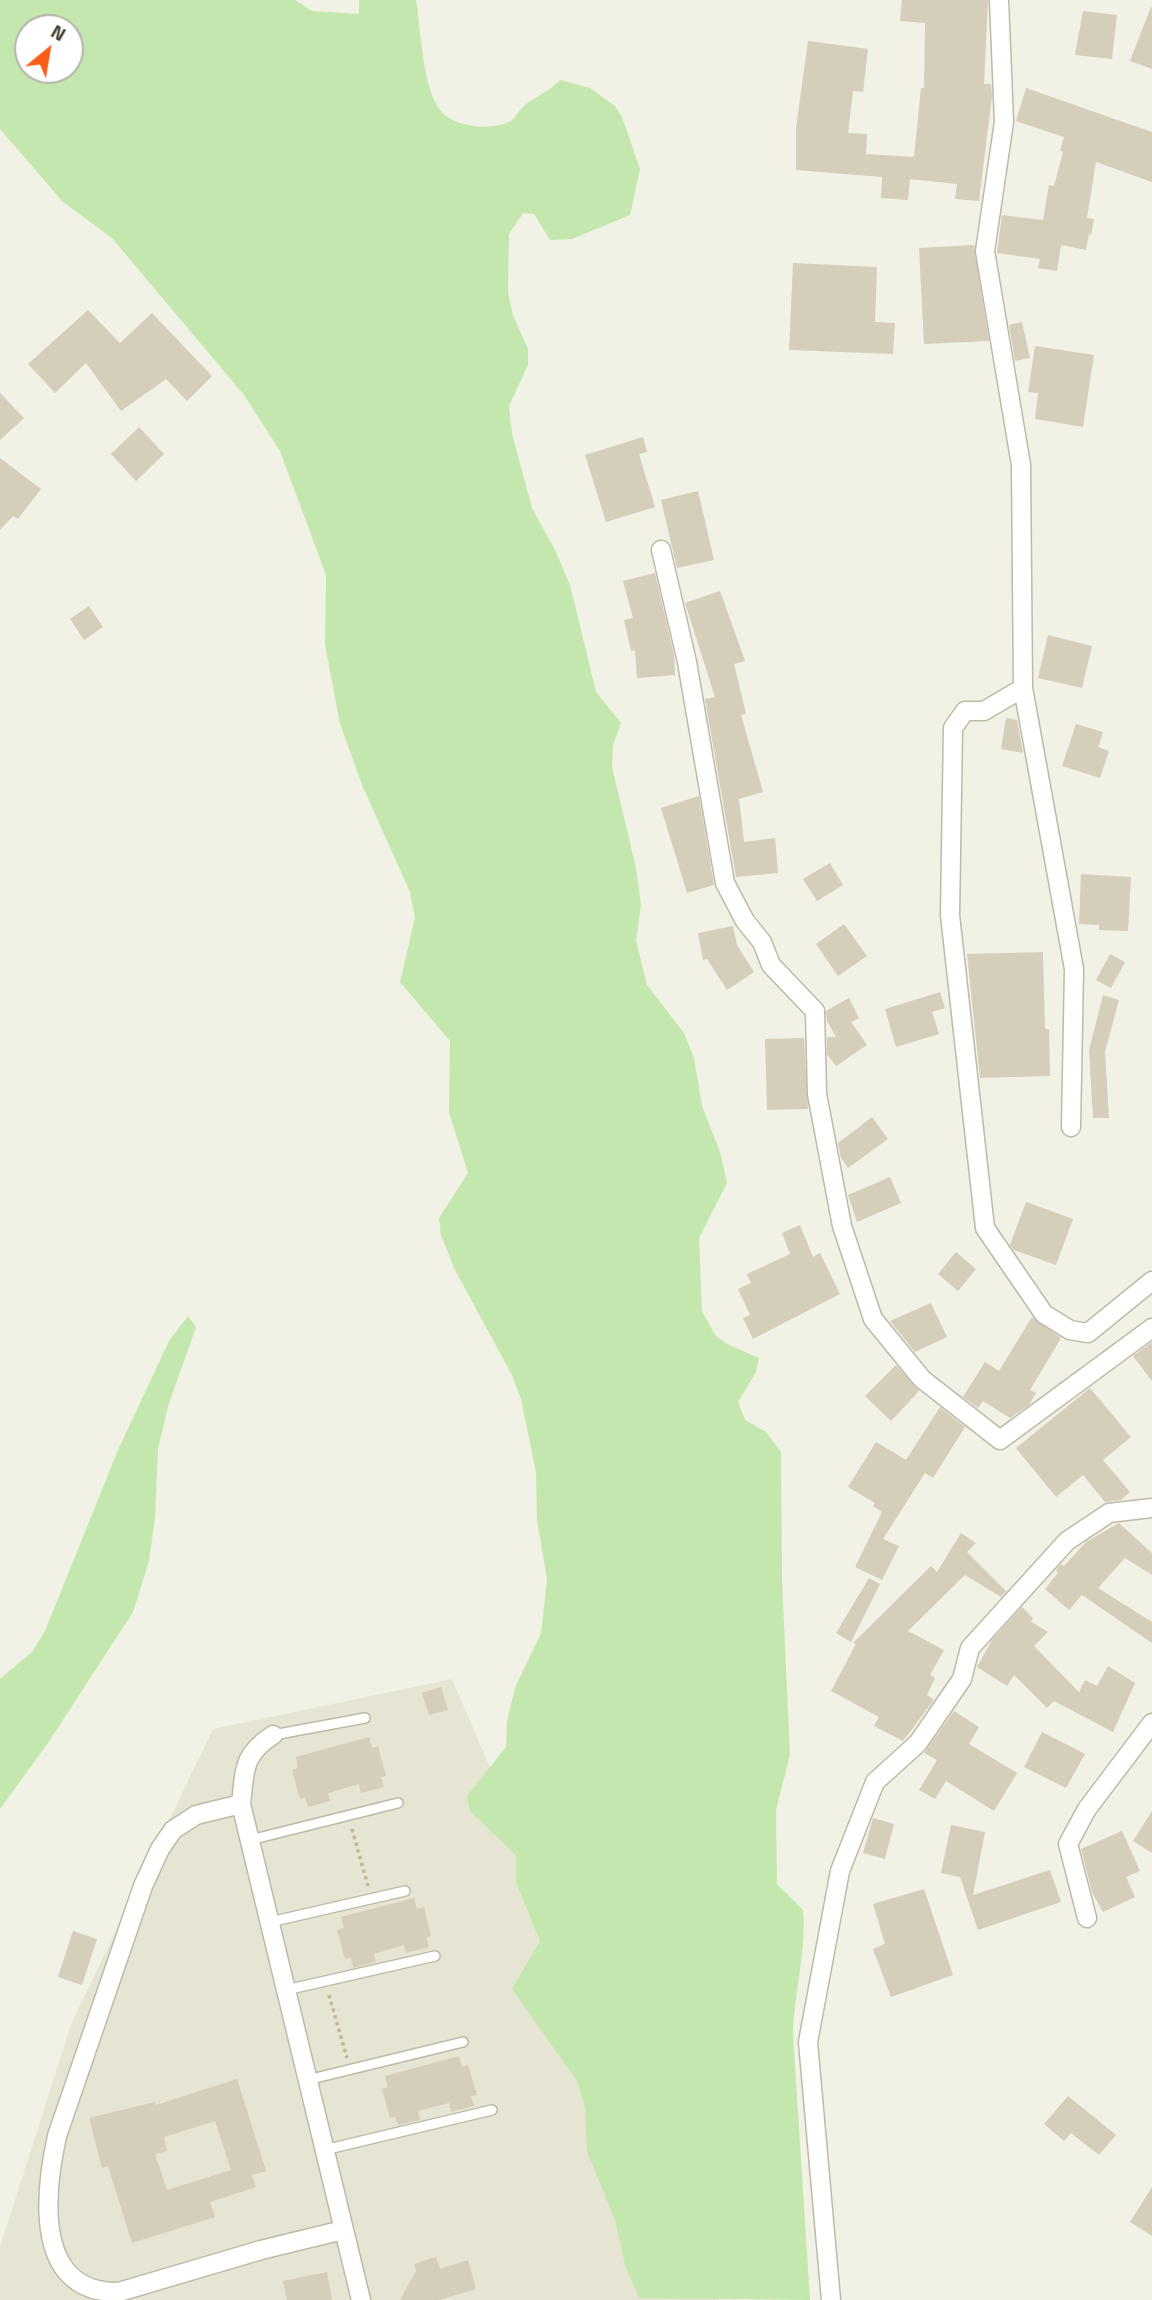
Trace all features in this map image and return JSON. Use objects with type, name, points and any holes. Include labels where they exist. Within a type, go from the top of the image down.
[{"type":"street","points":[[999,0],[1004,122],[985,251],[1021,465],[1023,688],[1073,969],[1070,1127]]},
{"type":"street","points":[[661,550],[687,662],[725,884],[745,921],[762,942],[771,965],[815,1011],[819,1107],[842,1226],[873,1319],[922,1379],[1000,1440],[1152,1328]]},
{"type":"street","points":[[1023,688],[984,711],[965,711],[953,728],[950,915],[985,1228],[1044,1314],[1070,1330],[1088,1333],[1152,1281]]},
{"type":"street","points":[[831,2300],[808,2042],[840,1871],[875,1782],[918,1743],[962,1679],[970,1648],[1067,1541],[1109,1513],[1152,1507]]},
{"type":"street","points":[[1087,1918],[1068,1844],[1087,1809],[1152,1723]]},
{"type":"street","points":[[273,1735],[257,1746],[247,1759],[241,1804],[361,2300]]},
{"type":"street","points":[[241,1804],[195,1815],[173,1830],[160,1849],[143,1886],[57,2136],[50,2166],[48,2221],[54,2251],[79,2286],[100,2292],[119,2292],[261,2250],[343,2230]]},
{"type":"lane","points":[[273,1735],[365,1718]]},
{"type":"lane","points":[[250,1840],[398,1803]]},
{"type":"lane","points":[[270,1922],[405,1891]]},
{"type":"lane","points":[[286,1990],[435,1956]]},
{"type":"lane","points":[[307,2080],[463,2042]]},
{"type":"lane","points":[[324,2150],[492,2110]]},
{"type":"path","points":[[348,1816],[371,1898]]},
{"type":"path","points":[[325,1982],[351,2070]]},
{"type":"shaded area","points":[[452,1679],[719,2300],[0,2300],[0,2247],[72,2022],[213,1729]]},
{"type":"green space","points":[[0,0],[295,0],[312,11],[359,14],[359,0],[416,0],[429,87],[440,110],[454,121],[484,127],[511,121],[525,105],[560,80],[590,88],[615,106],[622,117],[640,169],[630,215],[572,239],[550,240],[534,214],[523,213],[509,234],[508,292],[513,315],[528,349],[528,365],[509,406],[512,434],[532,508],[570,585],[596,692],[621,723],[613,745],[612,767],[636,868],[641,906],[636,941],[647,985],[684,1033],[694,1058],[702,1106],[720,1152],[727,1183],[699,1238],[702,1311],[715,1335],[725,1343],[759,1358],[756,1372],[738,1402],[745,1420],[766,1432],[781,1452],[782,1581],[790,1755],[776,1810],[777,1884],[803,1910],[803,1941],[793,2034],[810,2300],[639,2298],[625,2265],[615,2220],[587,2152],[585,2107],[577,2081],[512,1989],[540,1941],[516,1882],[516,1855],[470,1811],[467,1796],[506,1747],[507,1721],[515,1688],[541,1633],[547,1579],[537,1520],[536,1472],[521,1399],[512,1375],[455,1270],[441,1235],[439,1218],[468,1173],[449,1112],[450,1041],[400,982],[415,918],[410,892],[363,787],[340,724],[325,644],[326,575],[280,451],[244,395],[112,238],[63,202],[0,129]]},
{"type":"green space","points":[[188,1316],[196,1327],[168,1406],[158,1449],[155,1518],[149,1561],[133,1612],[48,1743],[0,1809],[0,1679],[32,1652],[45,1631],[118,1450],[169,1341]]},
{"type":"building","points":[[902,0],[988,0],[984,84],[991,84],[992,96],[979,201],[955,199],[957,184],[910,179],[908,200],[881,198],[882,177],[796,170],[796,128],[808,41],[868,49],[863,92],[853,91],[848,133],[867,134],[866,154],[914,157],[921,88],[924,88],[925,23],[900,21]]},
{"type":"building","points":[[1152,8],[1152,69],[1130,61]]},
{"type":"building","points":[[1083,11],[1117,15],[1112,59],[1075,55]]},
{"type":"building","points":[[1026,88],[1152,132],[1152,182],[1096,162],[1087,218],[1094,219],[1086,250],[1061,245],[1057,271],[1038,268],[1040,259],[997,253],[1002,215],[1043,220],[1049,185],[1054,186],[1063,152],[1060,150],[1064,137],[1016,121]]},
{"type":"building","points":[[974,245],[989,341],[924,344],[919,248]]},
{"type":"building","points":[[793,263],[877,267],[875,322],[895,323],[893,354],[789,350]]},
{"type":"building","points":[[88,310],[120,343],[152,313],[212,376],[187,401],[166,379],[121,411],[86,363],[55,393],[28,364]]},
{"type":"building","points":[[1022,322],[1030,358],[1015,361],[1009,325]]},
{"type":"building","points":[[1035,346],[1094,355],[1083,427],[1035,419],[1038,393],[1028,392]]},
{"type":"building","points":[[0,393],[24,418],[0,440]]},
{"type":"building","points":[[139,427],[164,454],[136,481],[111,454]]},
{"type":"building","points":[[643,437],[647,452],[639,454],[655,507],[606,522],[585,455]]},
{"type":"building","points":[[0,458],[41,489],[18,519],[13,516],[0,530]]},
{"type":"building","points":[[698,491],[714,560],[677,568],[661,500]]},
{"type":"building","points":[[655,573],[674,655],[675,675],[637,678],[635,650],[631,651],[624,620],[633,618],[623,581]]},
{"type":"building","points":[[720,591],[745,661],[734,664],[746,714],[741,715],[763,792],[739,799],[744,842],[775,838],[778,873],[736,877],[705,699],[715,697],[685,603]]},
{"type":"building","points":[[89,606],[103,627],[84,640],[70,619]]},
{"type":"building","points":[[1048,635],[1092,646],[1082,688],[1038,678]]},
{"type":"building","points":[[1006,718],[1017,720],[1023,753],[1001,749]]},
{"type":"building","points":[[1076,724],[1103,732],[1098,747],[1109,751],[1100,778],[1062,766]]},
{"type":"building","points":[[699,796],[714,885],[687,893],[661,808]]},
{"type":"building","points":[[830,863],[843,885],[817,901],[803,879]]},
{"type":"building","points":[[1081,874],[1131,877],[1128,931],[1099,930],[1099,925],[1079,924]]},
{"type":"building","points":[[844,924],[867,956],[838,976],[816,944]]},
{"type":"building","points":[[733,926],[737,945],[754,972],[727,990],[707,959],[703,960],[698,933]]},
{"type":"building","points":[[1043,952],[1045,1029],[1049,1029],[1050,1076],[980,1078],[967,954]]},
{"type":"building","points":[[1110,954],[1125,962],[1111,988],[1096,980]]},
{"type":"building","points":[[940,992],[945,1008],[932,1012],[939,1034],[896,1047],[885,1009]]},
{"type":"building","points":[[1103,995],[1119,1000],[1105,1052],[1109,1118],[1093,1118],[1089,1050]]},
{"type":"building","points":[[849,998],[859,1018],[851,1022],[867,1045],[836,1066],[827,1054],[827,1037],[836,1037],[827,1021],[826,1011]]},
{"type":"building","points":[[804,1038],[808,1109],[767,1110],[765,1039]]},
{"type":"building","points":[[872,1117],[888,1139],[848,1168],[841,1158],[838,1143]]},
{"type":"building","points":[[890,1177],[901,1203],[857,1222],[848,1195]]},
{"type":"building","points":[[1026,1202],[1073,1219],[1056,1265],[1014,1250],[1010,1245]]},
{"type":"building","points":[[800,1225],[813,1257],[820,1253],[840,1294],[753,1339],[743,1318],[750,1315],[738,1289],[751,1283],[747,1274],[790,1254],[782,1233]]},
{"type":"building","points":[[956,1252],[976,1269],[958,1291],[938,1274]]},
{"type":"building","points":[[931,1303],[947,1337],[915,1352],[890,1321]]},
{"type":"building","points":[[1032,1317],[1061,1338],[1030,1390],[1036,1393],[1029,1405],[1010,1418],[983,1401],[978,1408],[963,1397],[985,1362],[999,1371]]},
{"type":"building","points":[[1152,1342],[1152,1381],[1133,1356]]},
{"type":"building","points":[[896,1365],[919,1391],[891,1421],[865,1396]]},
{"type":"building","points":[[1090,1388],[1131,1437],[1103,1460],[1130,1492],[1121,1500],[1105,1502],[1083,1475],[1056,1497],[1016,1448]]},
{"type":"building","points":[[940,1407],[965,1427],[933,1478],[925,1473],[883,1539],[899,1546],[882,1580],[855,1567],[882,1512],[873,1506],[875,1503],[848,1487],[876,1442],[906,1460]]},
{"type":"building","points":[[1119,1523],[1152,1553],[1152,1575],[1125,1558],[1098,1588],[1152,1622],[1152,1643],[1082,1595],[1069,1610],[1045,1589],[1058,1573],[1056,1570],[1061,1564],[1064,1566],[1086,1542]]},
{"type":"building","points":[[961,1533],[976,1543],[967,1552],[1006,1591],[1001,1597],[965,1575],[908,1631],[944,1650],[930,1675],[935,1678],[927,1695],[934,1700],[903,1741],[874,1726],[879,1717],[831,1691],[856,1644],[853,1643],[931,1566],[937,1572]]},
{"type":"building","points":[[869,1578],[880,1584],[851,1642],[836,1633]]},
{"type":"building","points":[[1022,1607],[1033,1618],[1031,1622],[1048,1632],[1034,1646],[1079,1692],[1085,1680],[1097,1686],[1108,1666],[1135,1683],[1113,1732],[1054,1701],[1047,1708],[1014,1675],[1007,1686],[977,1667],[992,1640]]},
{"type":"building","points":[[441,1687],[448,1710],[429,1715],[422,1693]]},
{"type":"building","points":[[954,1711],[979,1727],[969,1744],[1017,1773],[994,1811],[946,1781],[935,1799],[919,1790],[937,1760],[924,1753]]},
{"type":"building","points":[[1042,1732],[1085,1754],[1066,1788],[1024,1767]]},
{"type":"building","points":[[369,1737],[372,1748],[378,1746],[386,1776],[381,1777],[384,1787],[361,1793],[359,1784],[328,1793],[330,1801],[308,1807],[305,1797],[300,1799],[292,1770],[298,1768],[296,1757]]},
{"type":"building","points":[[1152,1811],[1152,1853],[1133,1841]]},
{"type":"building","points":[[873,1818],[894,1824],[885,1859],[863,1853]]},
{"type":"building","points":[[951,1825],[985,1832],[973,1895],[1050,1870],[1061,1902],[978,1930],[960,1877],[941,1873]]},
{"type":"building","points":[[1122,1831],[1140,1871],[1126,1877],[1135,1897],[1103,1912],[1092,1892],[1081,1849]]},
{"type":"building","points":[[924,1889],[953,1975],[891,1997],[873,1949],[885,1944],[873,1904]]},
{"type":"building","points":[[414,1898],[417,1909],[424,1907],[431,1936],[426,1938],[429,1947],[406,1953],[404,1945],[374,1954],[376,1962],[353,1968],[351,1958],[345,1959],[337,1930],[344,1928],[341,1917]]},
{"type":"building","points":[[73,1931],[97,1939],[82,1985],[58,1977]]},
{"type":"building","points":[[459,2056],[462,2067],[468,2065],[477,2095],[471,2096],[474,2106],[451,2112],[449,2103],[418,2111],[420,2120],[398,2125],[395,2117],[390,2118],[382,2089],[388,2087],[385,2076]]},
{"type":"building","points":[[237,2079],[266,2171],[252,2175],[256,2187],[210,2202],[215,2217],[132,2243],[108,2166],[102,2168],[89,2118],[155,2102],[156,2105]],"holes":[[[215,2121],[231,2170],[167,2190],[155,2154],[167,2151],[164,2137]]]},
{"type":"building","points":[[1068,2096],[1116,2135],[1099,2155],[1071,2133],[1064,2141],[1044,2124]]},
{"type":"building","points":[[1152,2187],[1152,2236],[1130,2222]]},
{"type":"building","points":[[436,2257],[440,2269],[468,2260],[476,2289],[439,2300],[400,2300],[416,2271],[414,2264]]},
{"type":"building","points":[[327,2272],[332,2300],[287,2300],[283,2281]]}]
